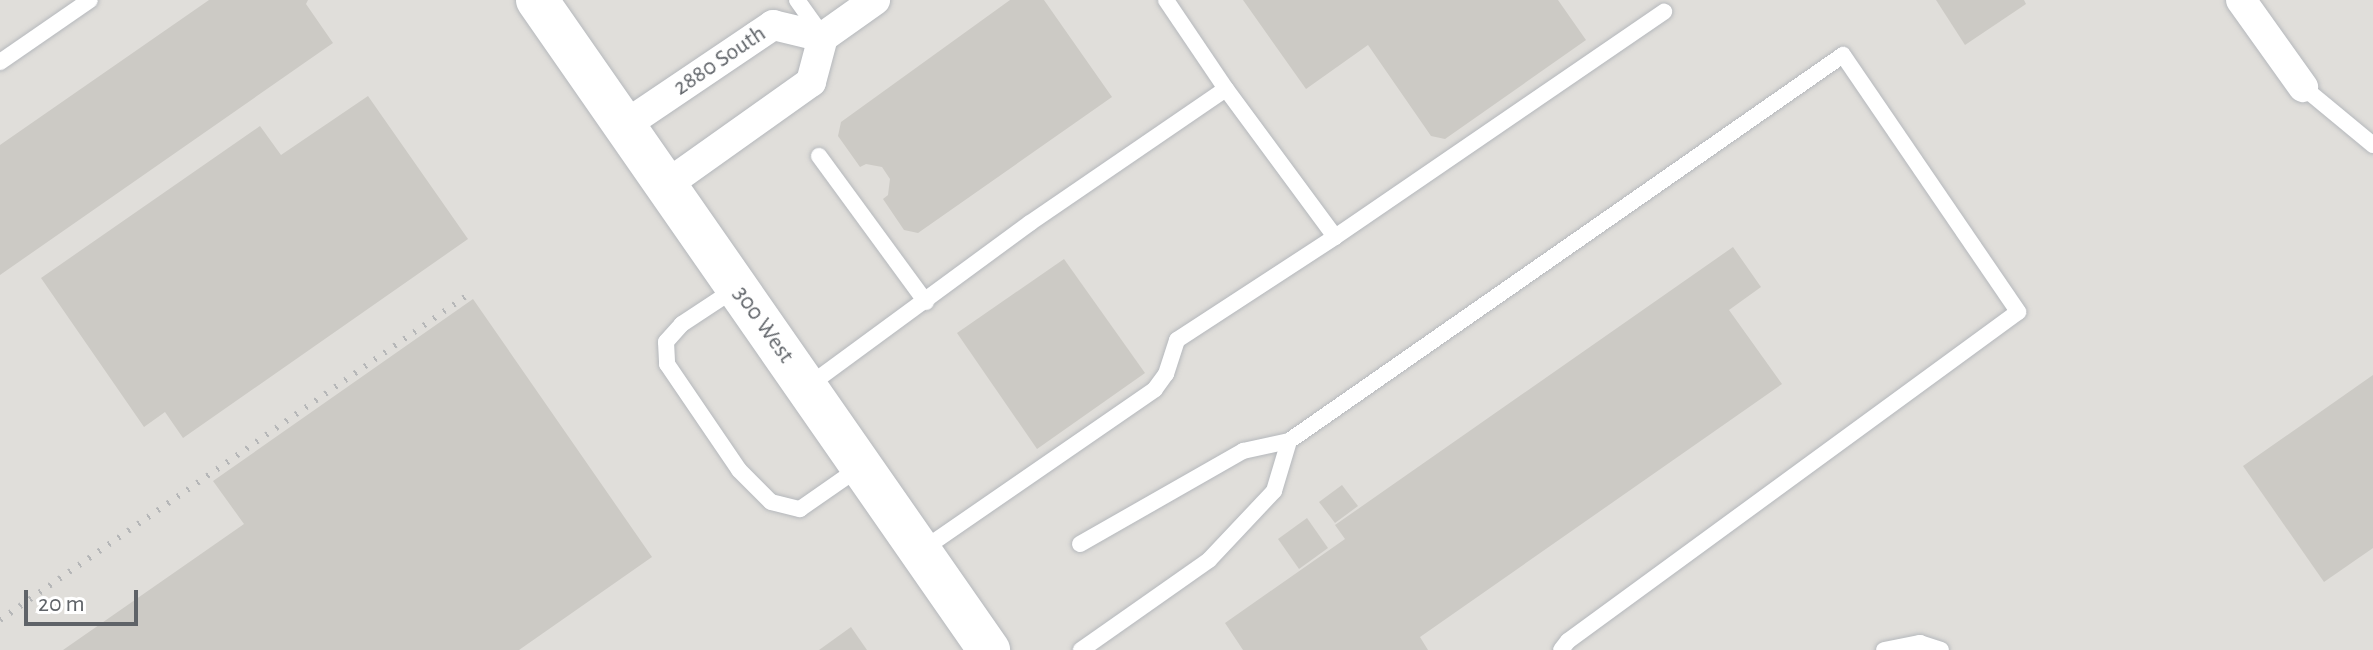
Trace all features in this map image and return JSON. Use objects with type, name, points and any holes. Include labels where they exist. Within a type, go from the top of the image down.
[{"type":"main road","name":"300 West","points":[[537,0],[989,650]]},
{"type":"street","points":[[666,185],[811,82],[823,37],[875,0]]},
{"type":"street","points":[[2241,0],[2303,87]]},
{"type":"street","name":"2880 South","points":[[625,125],[773,25],[823,37]]},
{"type":"lane","points":[[0,62],[90,0]]},
{"type":"lane","points":[[797,0],[823,37]]},
{"type":"lane","points":[[1166,0],[1226,89],[1335,237]]},
{"type":"lane","points":[[919,552],[1155,389],[1166,374],[1177,340],[1335,237],[1664,12]]},
{"type":"lane","points":[[1080,544],[1243,451],[1289,441],[1843,55],[2018,312],[1568,641],[1561,650]]},
{"type":"lane","points":[[2303,87],[2373,145]]},
{"type":"lane","points":[[807,387],[1030,223],[1226,89]]},
{"type":"lane","points":[[819,156],[926,302]]},
{"type":"lane","points":[[737,288],[682,324],[666,342],[667,364],[739,470],[771,502],[800,509],[861,467]]},
{"type":"lane","points":[[1081,650],[1209,560],[1274,491],[1289,441]]},
{"type":"lane","points":[[1884,650],[1920,643],[1941,650]]},
{"type":"shaded area","points":[[0,0],[2373,0],[2373,650],[0,650]]},
{"type":"building","points":[[209,0],[308,0],[306,4],[333,43],[0,275],[0,145]]},
{"type":"building","points":[[1010,0],[1044,0],[1112,97],[918,233],[904,230],[883,199],[888,195],[890,179],[882,167],[866,164],[860,167],[838,136],[841,122]]},
{"type":"building","points":[[1243,0],[1558,0],[1586,40],[1445,139],[1431,136],[1368,45],[1306,89]]},
{"type":"building","points":[[1936,0],[2024,0],[2026,4],[1965,45]]},
{"type":"building","points":[[368,96],[468,239],[183,438],[165,412],[144,427],[41,278],[260,126],[281,155]]},
{"type":"building","points":[[1733,247],[1761,287],[1729,310],[1782,384],[1420,637],[1428,650],[1243,650],[1225,623],[1345,539],[1335,525]]},
{"type":"building","points":[[1064,259],[1145,373],[1037,449],[957,333]]},
{"type":"building","points":[[473,299],[652,557],[519,650],[63,650],[244,524],[213,481]]},
{"type":"building","points":[[2373,375],[2373,548],[2324,582],[2243,466]]},
{"type":"building","points":[[1342,485],[1358,506],[1335,523],[1319,502]]},
{"type":"building","points":[[1307,518],[1328,548],[1299,569],[1278,539]]},
{"type":"building","points":[[851,627],[867,650],[819,650]]},
{"type":"railway","points":[[0,620],[469,294]]}]
